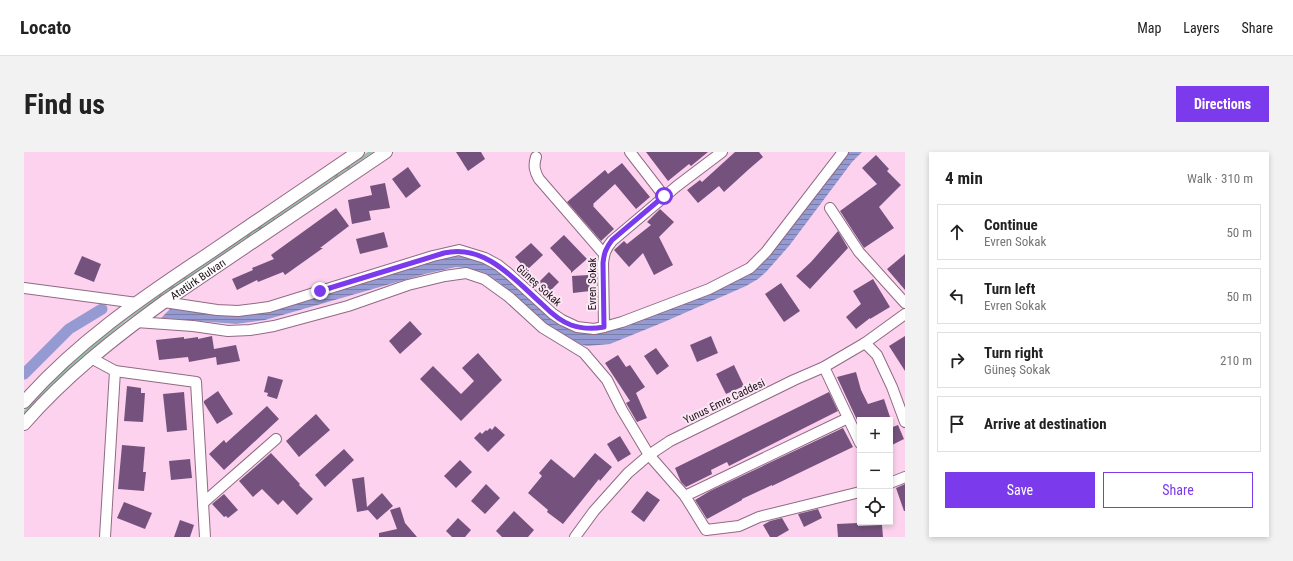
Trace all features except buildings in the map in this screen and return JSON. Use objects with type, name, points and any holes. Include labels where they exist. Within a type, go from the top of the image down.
[{"type":"main road","name":"Atatürk Bulvarı","points":[[24,402],[82,345],[137,303],[358,152]]},
{"type":"main road","name":"Atatürk Bulvarı","points":[[24,424],[57,389],[91,358],[136,322],[386,152]]},
{"type":"street","points":[[630,152],[664,196]]},
{"type":"street","name":"Evren Sokak","points":[[604,327],[604,254],[607,247],[612,240],[664,196],[722,152]]},
{"type":"street","name":"Güneş Sokak","points":[[164,302],[218,310],[238,311],[269,307],[433,256],[459,250],[485,258],[498,265],[553,314],[569,324],[586,328],[604,327],[622,322],[709,289],[750,268],[766,252],[843,152]]},
{"type":"street","points":[[536,157],[534,163],[535,171],[539,179],[604,254]]},
{"type":"street","points":[[830,208],[859,252],[905,303]]},
{"type":"street","points":[[136,322],[228,330],[250,330],[274,326],[348,306],[408,285],[445,276],[466,273],[484,279],[509,297],[543,328],[584,353],[608,380],[622,410],[649,455],[685,496],[706,530],[739,526],[759,517],[857,493]]},
{"type":"street","points":[[24,288],[137,303]]},
{"type":"street","name":"Yunus Emre Caddesi","points":[[575,537],[594,511],[628,473],[649,455],[670,441],[704,423],[824,367],[865,343],[905,314]]},
{"type":"street","points":[[865,343],[877,356],[892,387],[905,422]]},
{"type":"street","points":[[91,358],[115,371],[196,382],[205,537]]},
{"type":"street","points":[[824,367],[857,437]]},
{"type":"street","points":[[105,537],[115,371]]},
{"type":"street","points":[[685,496],[848,418]]},
{"type":"street","points":[[203,503],[276,439]]},
{"type":"street","points":[[893,482],[905,477]]},
{"type":"green space","points":[[368,152],[373,152],[127,320],[73,366],[24,415],[24,411],[71,363],[148,302]]},
{"type":"water","points":[[848,152],[862,152],[852,162],[789,246],[758,279],[746,286],[610,344],[587,346],[576,343],[551,329],[500,283],[485,273],[469,268],[456,267],[425,274],[265,320],[236,324],[161,318],[170,309],[237,314],[450,256],[479,260],[491,266],[543,310],[578,326],[597,332],[604,332],[627,326],[749,275],[775,247],[815,197]]},
{"type":"waterway","points":[[24,374],[69,329],[102,309]]},
{"type":"route","points":[[320,291],[444,253],[459,250],[485,258],[498,265],[553,314],[569,324],[594,329],[604,327],[603,263],[604,254],[607,247],[612,240],[664,196]]}]
